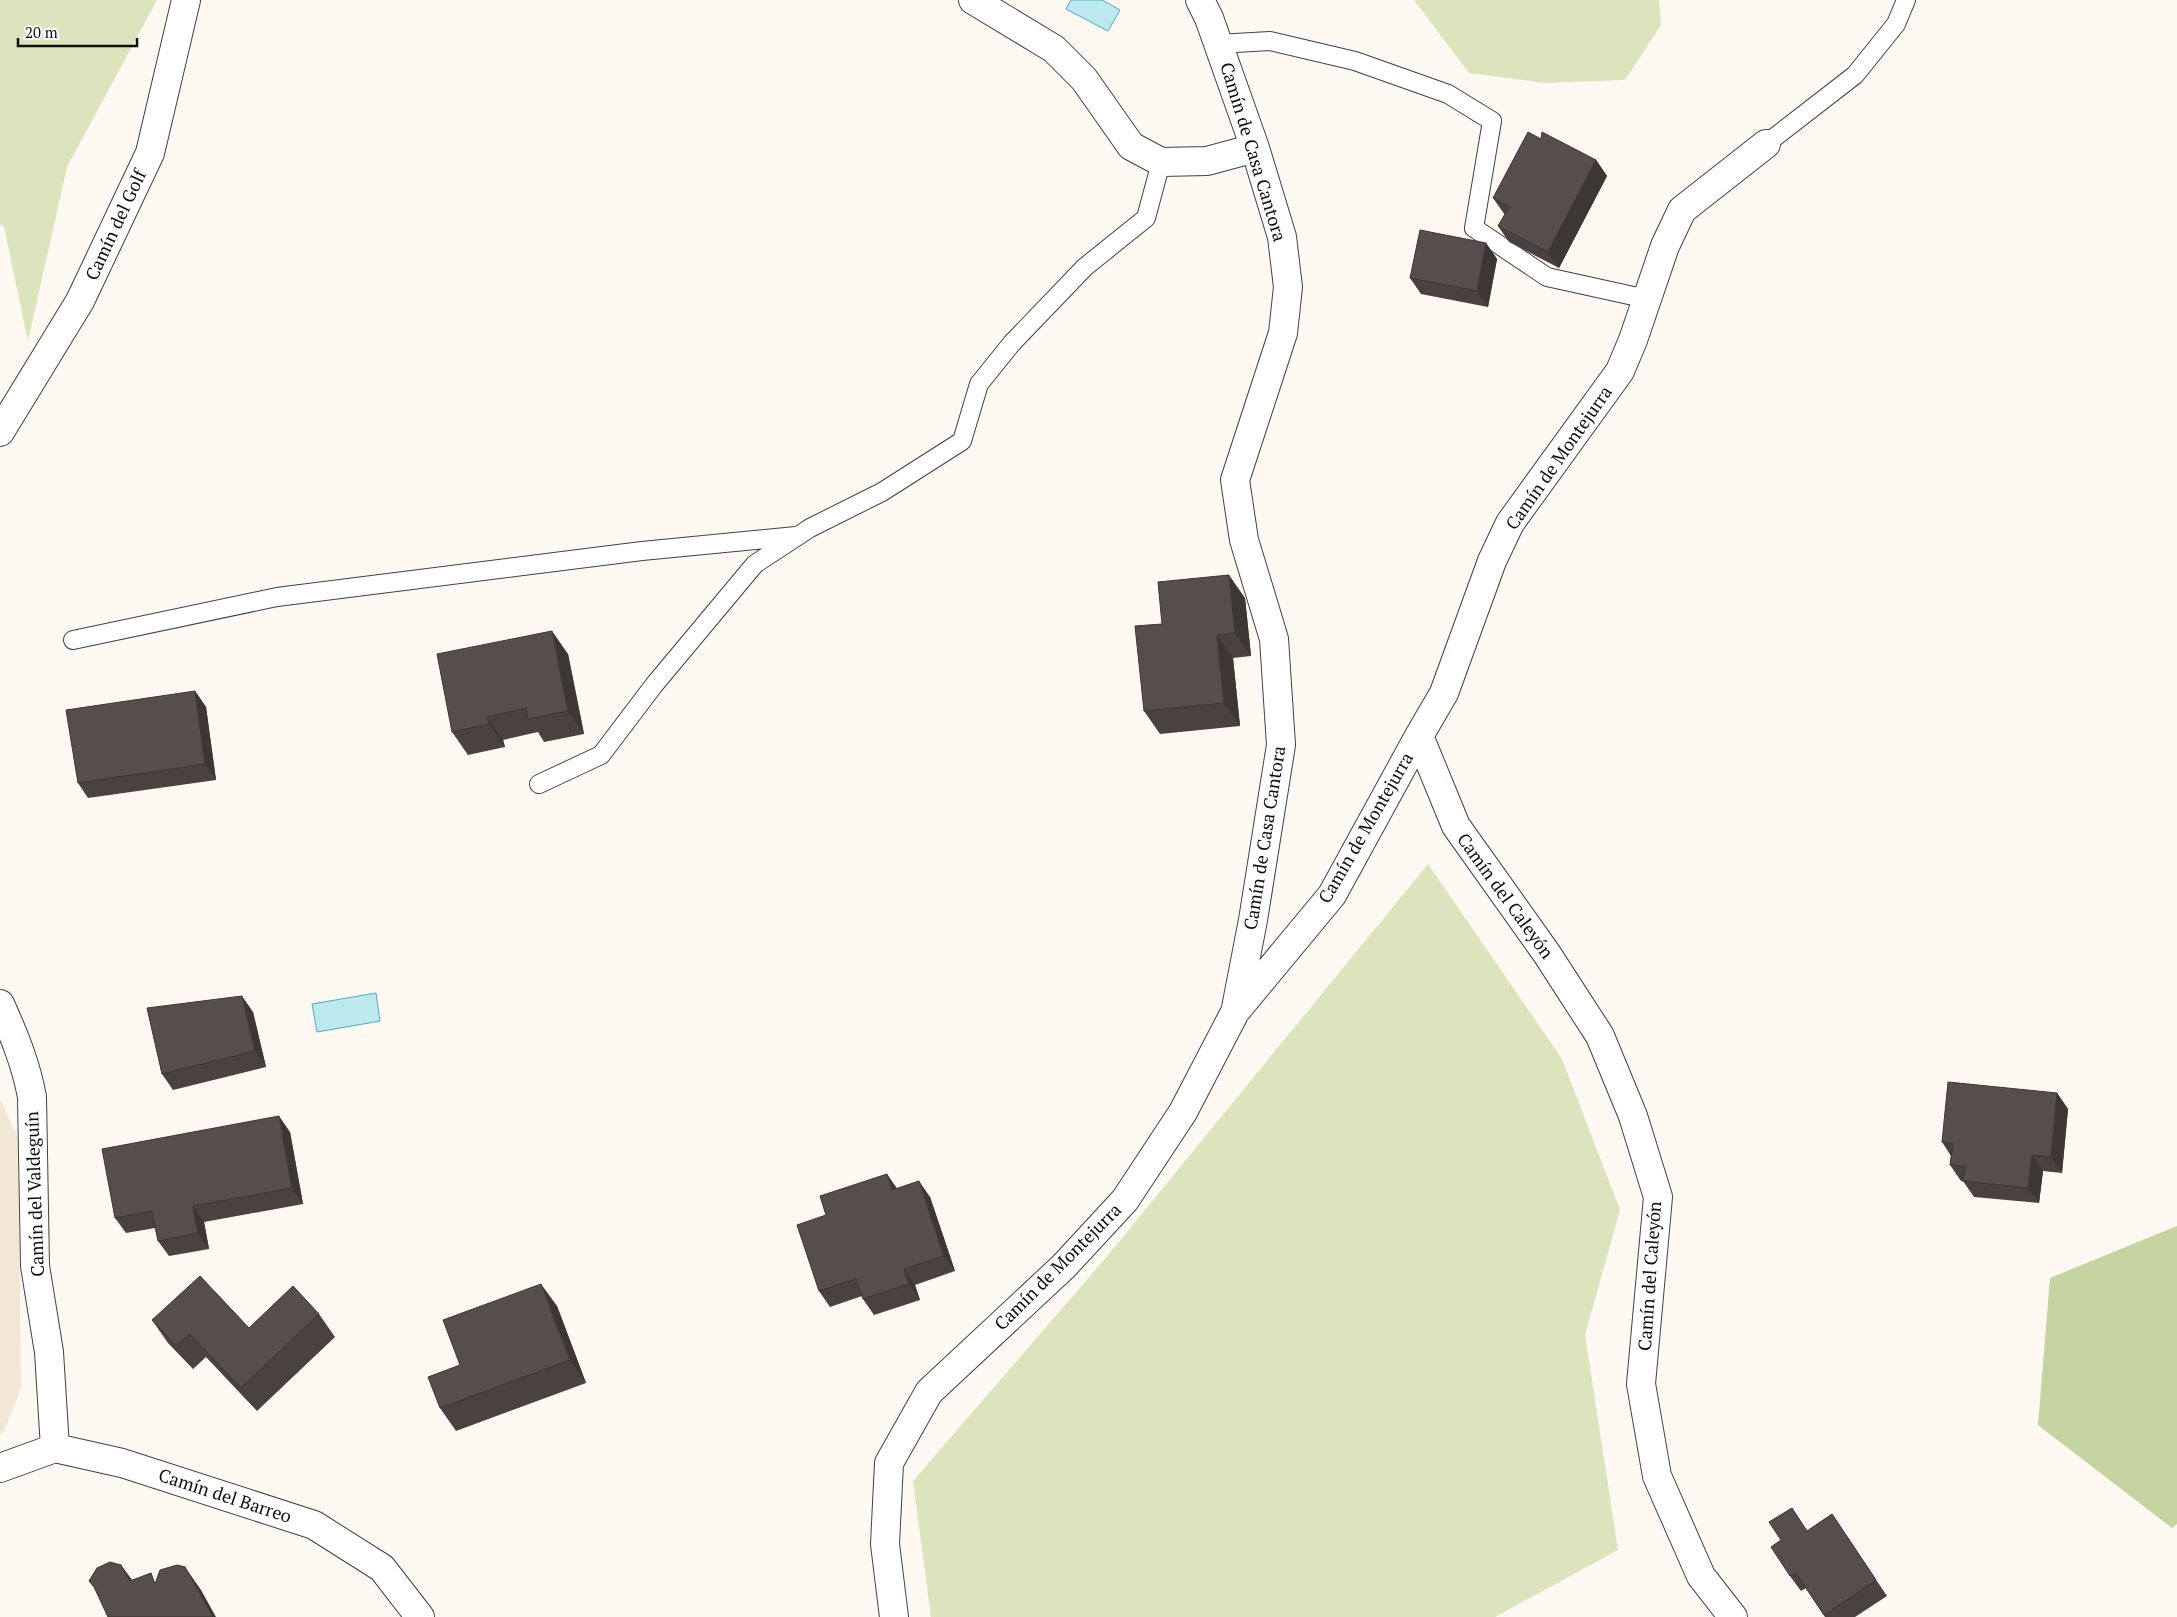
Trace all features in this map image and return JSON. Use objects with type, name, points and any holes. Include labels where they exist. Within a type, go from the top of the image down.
[{"type":"street","name":"Camín del Golf","points":[[0,432],[80,301],[150,153],[186,0]]},
{"type":"street","points":[[973,0],[1054,49],[1084,79],[1131,146],[1161,162],[1207,161],[1255,148]]},
{"type":"street","name":"Camín de Casa Cantora","points":[[1200,0],[1209,18],[1255,148],[1282,237],[1288,287],[1283,333],[1235,480],[1244,540],[1274,639],[1282,745],[1255,910],[1235,1012]]},
{"type":"street","name":"Camín de Montejurra","points":[[894,1617],[885,1544],[889,1462],[929,1392],[1064,1266],[1125,1200],[1184,1112],[1235,1012],[1332,895],[1444,693],[1492,561],[1510,523],[1620,372],[1665,246],[1682,210],[1766,144]]},
{"type":"street","name":"Camín del Caleyón","points":[[1419,736],[1456,826],[1547,954],[1600,1036],[1633,1116],[1658,1198],[1641,1384],[1657,1476],[1701,1576],[1733,1617]]},
{"type":"street","name":"Camín del Valdeguín","points":[[0,1004],[18,1041],[32,1097],[35,1266],[49,1352],[55,1448]]},
{"type":"street","points":[[0,1468],[55,1448]]},
{"type":"street","name":"Camín del Barreo","points":[[55,1448],[122,1463],[314,1525],[382,1568],[420,1617]]},
{"type":"lane","points":[[1766,144],[1855,75],[1896,24],[1906,0]]},
{"type":"lane","points":[[1218,44],[1270,41],[1355,61],[1448,94],[1492,121],[1474,228],[1547,277],[1647,299]]},
{"type":"lane","points":[[539,784],[601,754],[654,685],[755,564],[799,536],[882,492],[962,441],[979,384],[1012,343],[1084,267],[1146,218],[1161,162]]},
{"type":"lane","points":[[73,640],[277,597],[642,551],[799,536]]},
{"type":"shaded area","points":[[0,1099],[18,1138],[21,1389],[3,1433],[0,1434]]},
{"type":"green space","points":[[0,0],[157,0],[67,167],[28,341],[4,227],[0,224]]},
{"type":"green space","points":[[1414,0],[1659,0],[1661,25],[1625,80],[1544,83],[1469,73]]},
{"type":"green space","points":[[1428,864],[1562,1059],[1620,1210],[1585,1335],[1618,1550],[1495,1617],[931,1617],[913,1481],[1104,1260]]},
{"type":"green space","points":[[2177,1226],[2177,1524],[2172,1528],[2038,1425],[2050,1278]]},
{"type":"water","points":[[1071,0],[1102,0],[1120,10],[1108,31],[1066,9]]},
{"type":"water","points":[[376,993],[380,1021],[317,1032],[312,1004]]},
{"type":"building","points":[[1528,132],[1541,139],[1542,132],[1596,160],[1548,252],[1498,226],[1509,207],[1493,198]]},
{"type":"building","points":[[1420,230],[1486,243],[1477,291],[1410,278]]},
{"type":"building","points":[[1229,575],[1235,633],[1217,635],[1224,703],[1144,711],[1135,626],[1162,624],[1158,582]]},
{"type":"building","points":[[552,631],[568,711],[528,719],[526,708],[487,717],[489,724],[452,732],[437,654]]},
{"type":"building","points":[[195,691],[205,764],[78,783],[66,710]]},
{"type":"building","points":[[242,996],[255,1051],[162,1074],[147,1008]]},
{"type":"building","points":[[1948,1082],[2057,1093],[2051,1157],[2032,1155],[2028,1188],[1963,1181],[1965,1166],[1950,1165],[1953,1144],[1942,1142]]},
{"type":"building","points":[[279,1116],[292,1188],[193,1206],[198,1233],[158,1241],[152,1211],[115,1218],[102,1149]]},
{"type":"building","points":[[887,1174],[892,1190],[919,1181],[944,1256],[904,1269],[909,1284],[863,1299],[856,1279],[819,1291],[797,1225],[826,1215],[820,1196]]},
{"type":"building","points":[[200,1276],[249,1328],[293,1286],[319,1314],[241,1388],[190,1334],[176,1346],[152,1320]]},
{"type":"building","points":[[541,1284],[570,1360],[440,1408],[428,1377],[460,1365],[443,1320]]},
{"type":"building","points":[[1792,1508],[1807,1531],[1832,1514],[1876,1580],[1824,1615],[1796,1573],[1790,1576],[1771,1547],[1781,1540],[1769,1522]]},
{"type":"building","points":[[110,1562],[121,1565],[130,1581],[151,1573],[155,1584],[160,1570],[177,1565],[185,1567],[213,1617],[108,1617],[94,1587],[89,1581],[97,1568]]}]
